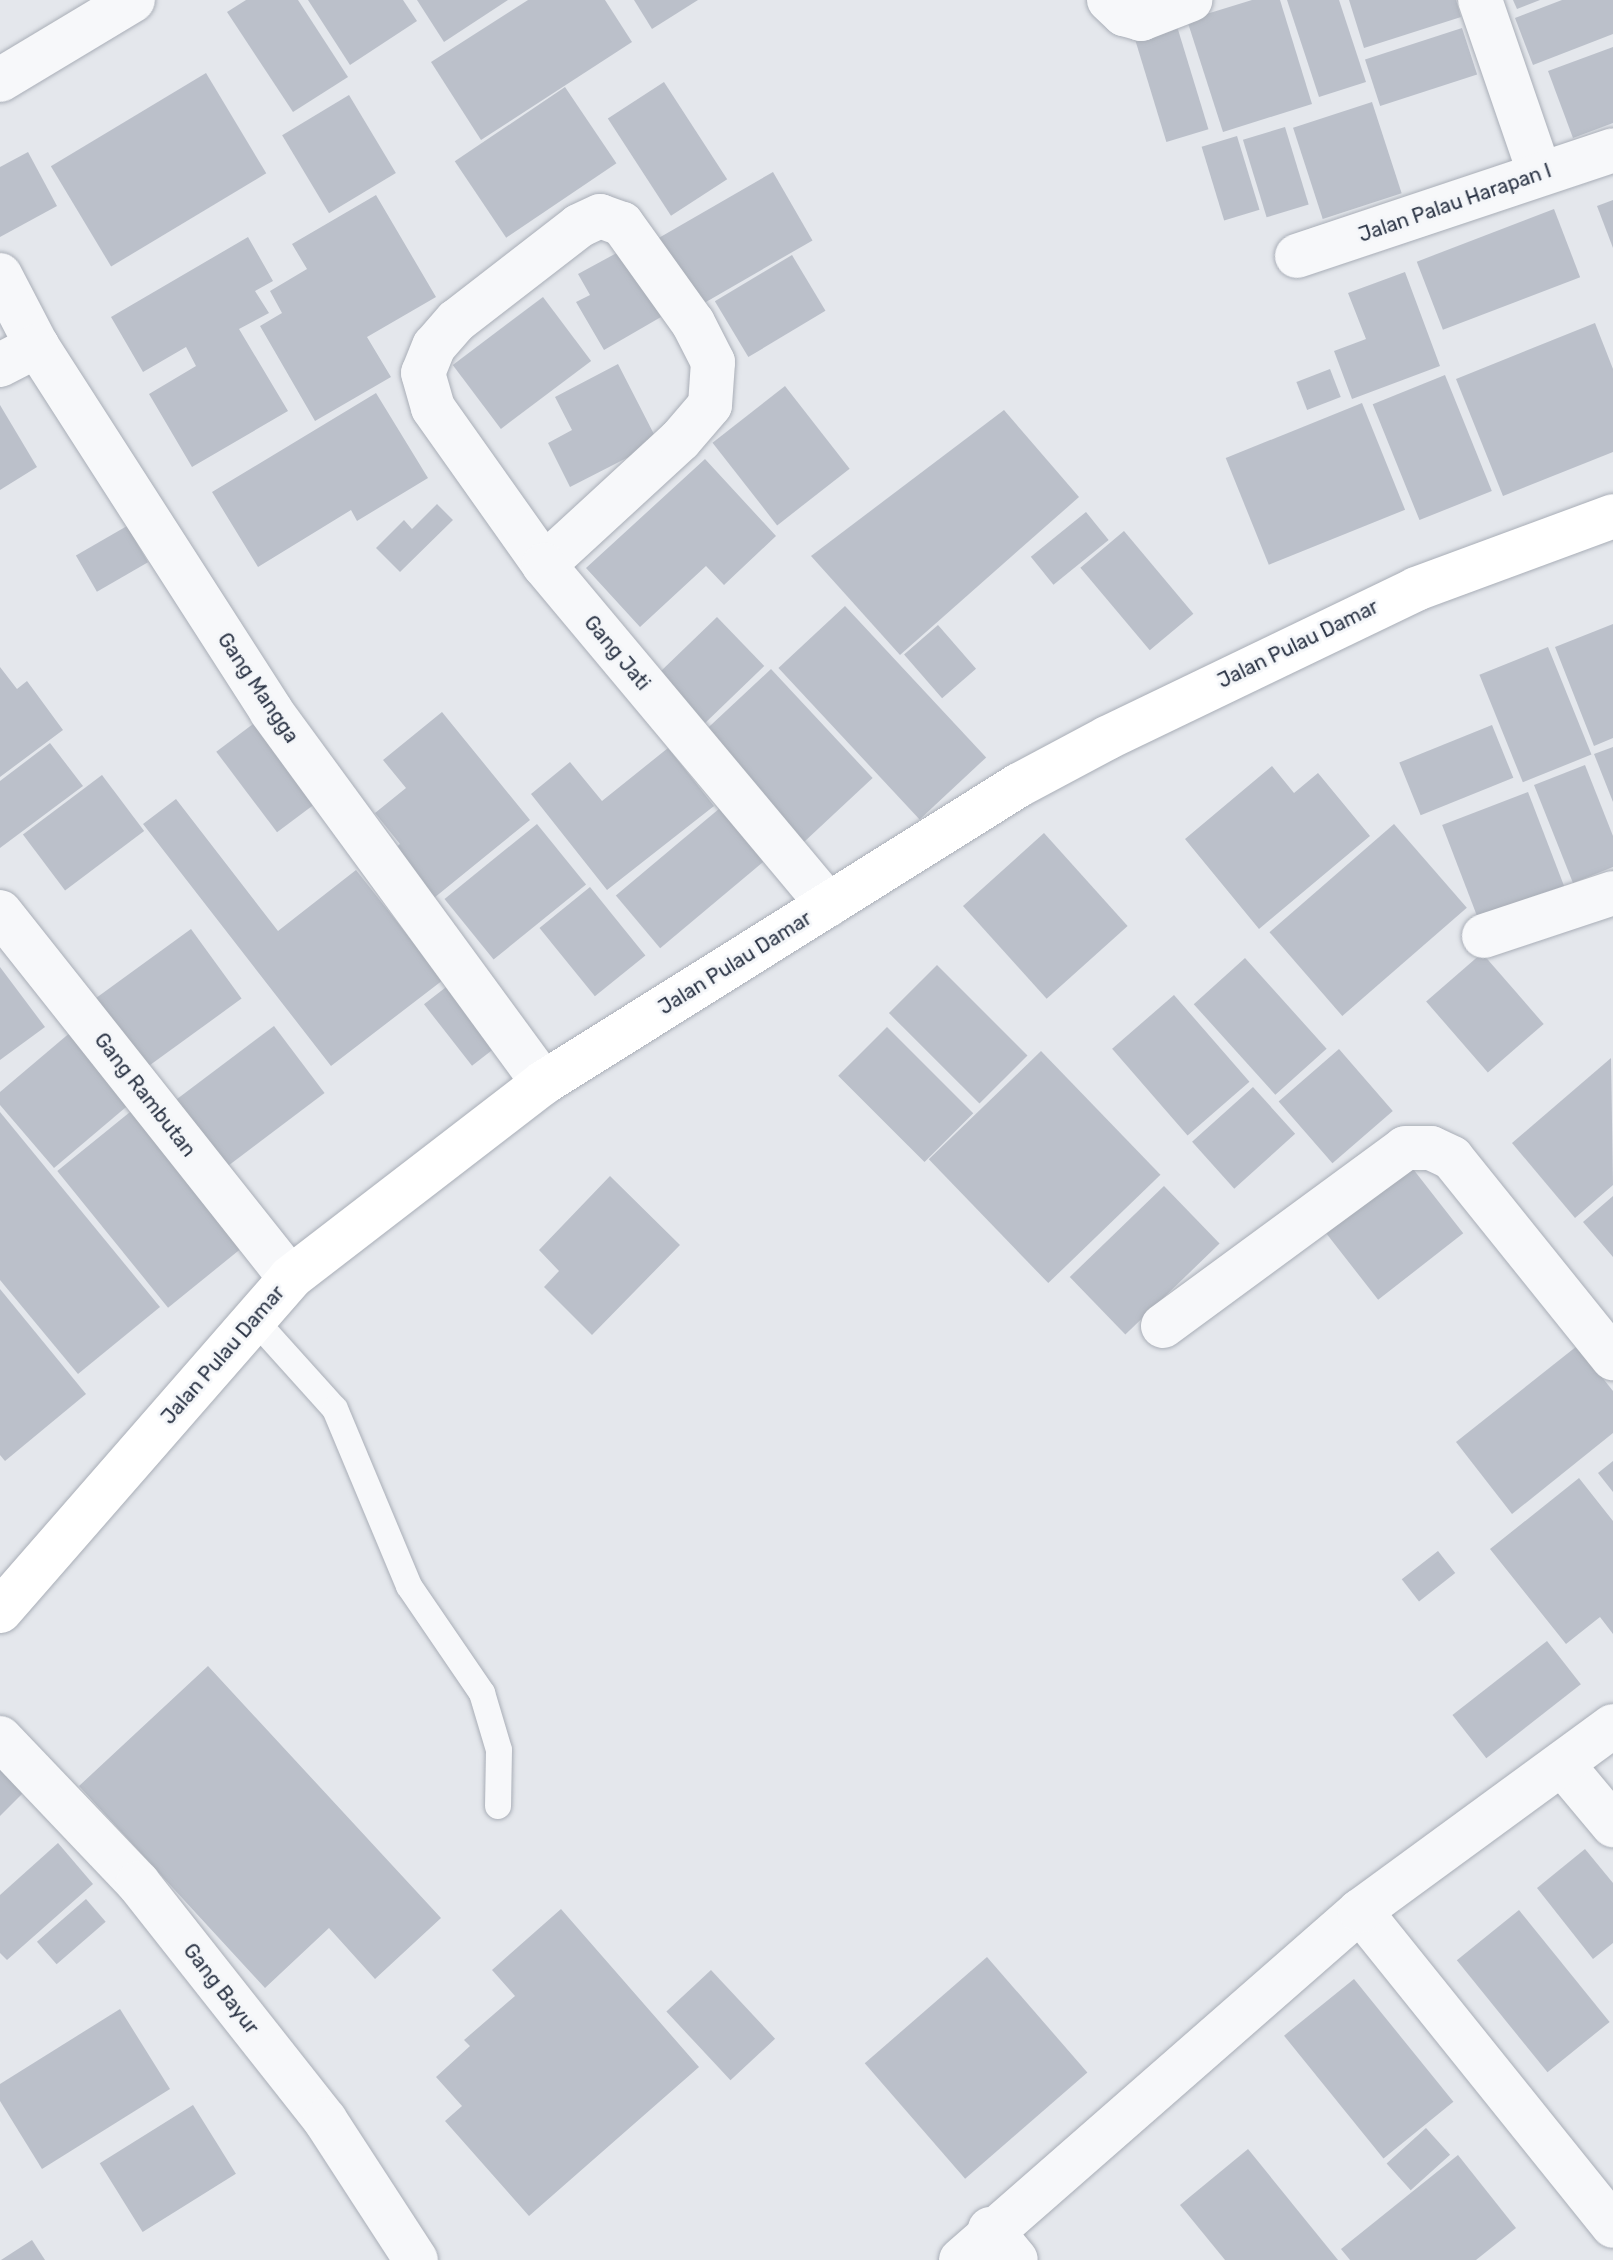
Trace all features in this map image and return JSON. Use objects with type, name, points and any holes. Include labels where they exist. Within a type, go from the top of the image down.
[{"type":"street","points":[[0,80],[133,0]]},
{"type":"street","points":[[1109,0],[1124,14],[1141,19],[1190,0]]},
{"type":"street","points":[[1480,0],[1540,174]]},
{"type":"street","name":"Jalan Palau Harapan I","points":[[1297,256],[1613,150]]},
{"type":"street","name":"Gang Jati","points":[[544,565],[680,440],[710,405],[713,362],[693,323],[622,224],[600,216],[579,226],[456,321],[434,346],[423,373],[426,387],[445,428],[544,565],[828,905]]},
{"type":"street","name":"Gang Mangga","points":[[0,275],[19,355],[271,711],[543,1083]]},
{"type":"street","name":"Jalan Pulau Damar","points":[[0,1611],[290,1278],[543,1083],[1019,785],[1321,631],[1520,547],[1613,516]]},
{"type":"street","points":[[1484,936],[1613,893]]},
{"type":"street","name":"Gang Rambutan","points":[[0,912],[290,1278]]},
{"type":"street","points":[[1163,1326],[1405,1148],[1431,1148],[1452,1158],[1613,1358]]},
{"type":"street","points":[[961,2260],[1003,2245],[1360,1911],[1613,1726]]},
{"type":"street","name":"Gang Bayur","points":[[0,1738],[138,1883],[325,2120],[416,2260]]},
{"type":"street","points":[[1562,1764],[1613,1825]]},
{"type":"street","points":[[1360,1911],[1613,2226]]},
{"type":"lane","points":[[253,1318],[335,1409],[409,1586],[482,1693],[499,1750],[498,1806]]},
{"type":"building","points":[[246,0],[298,0],[348,77],[293,112],[227,12]]},
{"type":"building","points":[[308,0],[403,0],[417,21],[350,65]]},
{"type":"building","points":[[417,0],[508,0],[444,42]]},
{"type":"building","points":[[528,0],[605,0],[632,42],[481,140],[431,62]]},
{"type":"building","points":[[634,0],[698,0],[652,29]]},
{"type":"building","points":[[1252,0],[1280,0],[1312,104],[1223,132],[1187,20]]},
{"type":"building","points":[[1287,0],[1339,0],[1366,82],[1319,97]]},
{"type":"building","points":[[1349,0],[1456,0],[1461,17],[1364,48]]},
{"type":"building","points":[[1513,0],[1540,0],[1517,9]]},
{"type":"building","points":[[1562,0],[1613,0],[1613,34],[1533,65],[1515,18]]},
{"type":"building","points":[[1176,23],[1208,129],[1166,142],[1134,36]]},
{"type":"building","points":[[1462,28],[1477,75],[1380,106],[1365,60]]},
{"type":"building","points":[[1613,47],[1613,123],[1573,138],[1548,71]]},
{"type":"building","points":[[206,73],[266,173],[111,267],[51,166]]},
{"type":"building","points":[[664,82],[727,179],[671,216],[608,118]]},
{"type":"building","points":[[565,87],[616,163],[506,238],[455,161]]},
{"type":"building","points":[[349,95],[396,173],[329,213],[282,135]]},
{"type":"building","points":[[1372,102],[1402,193],[1323,219],[1293,128]]},
{"type":"building","points":[[1285,127],[1309,204],[1267,217],[1243,140]]},
{"type":"building","points":[[1237,136],[1260,210],[1224,220],[1202,147]]},
{"type":"building","points":[[28,152],[57,206],[0,237],[0,167]]},
{"type":"building","points":[[773,172],[812,240],[696,308],[656,240]]},
{"type":"building","points":[[376,195],[436,297],[367,337],[391,377],[315,421],[260,326],[282,313],[270,291],[307,269],[292,244]]},
{"type":"building","points":[[1613,200],[1613,248],[1597,206]]},
{"type":"building","points":[[1554,209],[1580,277],[1443,330],[1417,262]]},
{"type":"building","points":[[248,237],[273,281],[255,291],[269,313],[239,329],[288,411],[192,467],[149,394],[196,366],[186,347],[143,372],[111,317]]},
{"type":"building","points":[[624,249],[661,317],[604,350],[576,302],[590,295],[578,274]]},
{"type":"building","points":[[792,255],[825,311],[748,357],[715,301]]},
{"type":"building","points":[[1405,272],[1440,366],[1352,399],[1334,351],[1366,339],[1348,293]]},
{"type":"building","points":[[543,297],[591,361],[501,429],[453,365]]},
{"type":"building","points":[[1595,323],[1613,369],[1613,452],[1503,496],[1456,379]]},
{"type":"building","points":[[618,364],[658,442],[570,487],[548,443],[572,430],[555,397]]},
{"type":"building","points":[[1330,369],[1341,397],[1307,410],[1296,382]]},
{"type":"building","points":[[1445,375],[1492,491],[1420,520],[1373,404]]},
{"type":"building","points":[[785,386],[850,469],[777,525],[713,443]]},
{"type":"building","points":[[376,393],[428,478],[357,521],[351,510],[258,567],[212,492]]},
{"type":"building","points":[[1362,403],[1405,510],[1269,565],[1226,458]]},
{"type":"building","points":[[0,405],[37,467],[0,490]]},
{"type":"building","points":[[1004,410],[1079,497],[900,655],[811,556]]},
{"type":"building","points":[[705,459],[776,536],[724,585],[706,566],[640,627],[586,568]]},
{"type":"building","points":[[437,504],[453,520],[400,572],[376,548],[404,520],[412,529]]},
{"type":"building","points":[[1086,512],[1109,540],[1053,585],[1031,557]]},
{"type":"building","points":[[127,526],[148,562],[97,592],[76,556]]},
{"type":"building","points":[[1124,531],[1193,614],[1150,650],[1080,568]]},
{"type":"building","points":[[845,606],[986,757],[920,819],[778,668]]},
{"type":"building","points":[[717,617],[764,666],[700,728],[653,679]]},
{"type":"building","points":[[1613,624],[1613,738],[1594,746],[1555,647]]},
{"type":"building","points":[[938,625],[976,669],[942,698],[904,655]]},
{"type":"building","points":[[1548,647],[1591,755],[1523,782],[1479,675]]},
{"type":"building","points":[[0,667],[17,689],[27,681],[63,730],[0,777]]},
{"type":"building","points":[[771,669],[873,778],[802,843],[701,734]]},
{"type":"building","points":[[442,712],[530,820],[429,902],[390,853],[400,844],[375,813],[406,788],[383,760]]},
{"type":"building","points":[[253,724],[314,805],[277,832],[216,752]]},
{"type":"building","points":[[1492,725],[1513,778],[1421,815],[1399,762]]},
{"type":"building","points":[[50,743],[83,786],[0,848],[0,781]]},
{"type":"building","points":[[1613,747],[1613,802],[1594,754]]},
{"type":"building","points":[[668,748],[714,806],[607,890],[531,794],[570,762],[602,801]]},
{"type":"building","points":[[1585,765],[1613,836],[1613,867],[1573,883],[1534,785]]},
{"type":"building","points":[[1272,766],[1294,793],[1318,773],[1370,836],[1259,929],[1185,839]]},
{"type":"building","points":[[102,775],[144,831],[65,890],[23,835]]},
{"type":"building","points":[[1528,792],[1565,887],[1479,920],[1442,825]]},
{"type":"building","points":[[176,799],[278,931],[356,870],[443,980],[331,1066],[143,824]]},
{"type":"building","points":[[720,808],[764,861],[660,948],[616,895]]},
{"type":"building","points":[[537,824],[586,885],[494,960],[445,899]]},
{"type":"building","points":[[1394,824],[1467,908],[1342,1016],[1269,932]]},
{"type":"building","points":[[1044,833],[1128,926],[1047,999],[963,906]]},
{"type":"building","points":[[590,887],[645,955],[595,996],[539,928]]},
{"type":"building","points":[[191,929],[242,999],[138,1074],[87,1004]]},
{"type":"building","points":[[1482,953],[1544,1024],[1488,1072],[1426,1002]]},
{"type":"building","points":[[1245,958],[1327,1049],[1275,1095],[1194,1004]]},
{"type":"building","points":[[937,965],[1028,1056],[979,1104],[889,1013]]},
{"type":"building","points":[[0,967],[45,1027],[0,1060]]},
{"type":"building","points":[[450,984],[498,1045],[472,1066],[424,1004]]},
{"type":"building","points":[[1174,995],[1249,1082],[1188,1136],[1112,1049]]},
{"type":"building","points":[[274,1026],[325,1093],[224,1169],[173,1102]]},
{"type":"building","points":[[887,1027],[973,1113],[924,1162],[838,1076]]},
{"type":"building","points":[[72,1031],[132,1102],[54,1168],[0,1105],[0,1092]]},
{"type":"building","points":[[1339,1049],[1393,1111],[1332,1163],[1279,1101]]},
{"type":"building","points":[[1041,1051],[1160,1175],[1048,1283],[929,1159]]},
{"type":"building","points":[[1611,1058],[1613,1185],[1575,1218],[1512,1143]]},
{"type":"building","points":[[1253,1087],[1295,1134],[1234,1189],[1192,1142]]},
{"type":"building","points":[[135,1108],[246,1245],[168,1308],[57,1171]]},
{"type":"building","points":[[0,1112],[160,1307],[78,1374],[0,1280]]},
{"type":"building","points":[[1406,1160],[1463,1233],[1378,1300],[1321,1226]]},
{"type":"building","points":[[610,1176],[680,1245],[592,1335],[544,1287],[559,1271],[539,1250]]},
{"type":"building","points":[[1164,1186],[1220,1244],[1125,1335],[1070,1277]]},
{"type":"building","points":[[1613,1196],[1613,1257],[1583,1222]]},
{"type":"building","points":[[0,1289],[86,1394],[5,1461],[0,1455]]},
{"type":"building","points":[[1577,1346],[1613,1391],[1613,1433],[1512,1514],[1456,1442]]},
{"type":"building","points":[[1613,1461],[1613,1492],[1598,1473]]},
{"type":"building","points":[[1579,1478],[1613,1521],[1613,1634],[1600,1617],[1566,1644],[1490,1549]]},
{"type":"building","points":[[1438,1551],[1455,1573],[1419,1601],[1402,1579]]},
{"type":"building","points":[[1547,1641],[1581,1684],[1486,1758],[1452,1715]]},
{"type":"building","points":[[208,1666],[441,1918],[375,1979],[329,1928],[265,1988],[79,1786]]},
{"type":"building","points":[[0,1765],[25,1791],[0,1816]]},
{"type":"building","points":[[58,1843],[93,1884],[7,1960],[0,1953],[0,1895]]},
{"type":"building","points":[[1585,1849],[1613,1883],[1613,1943],[1593,1959],[1537,1888]]},
{"type":"building","points":[[86,1899],[106,1922],[57,1964],[37,1942]]},
{"type":"building","points":[[561,1909],[699,2067],[529,2216],[445,2121],[462,2106],[436,2077],[470,2046],[464,2040],[515,1996],[492,1970]]},
{"type":"building","points":[[1519,1910],[1610,2022],[1547,2072],[1457,1960]]},
{"type":"building","points":[[987,1957],[1087,2072],[965,2179],[865,2063]]},
{"type":"building","points":[[711,1970],[775,2039],[730,2080],[666,2012]]},
{"type":"building","points":[[1354,1979],[1453,2102],[1383,2158],[1284,2036]]},
{"type":"building","points":[[120,2009],[170,2089],[42,2169],[0,2101],[0,2084]]},
{"type":"building","points":[[193,2105],[236,2174],[143,2232],[100,2163]]},
{"type":"building","points":[[1426,2128],[1450,2155],[1411,2190],[1387,2163]]},
{"type":"building","points":[[1248,2149],[1338,2260],[1225,2260],[1180,2205]]},
{"type":"building","points":[[1458,2155],[1516,2228],[1476,2260],[1350,2260],[1341,2249]]},
{"type":"building","points":[[32,2240],[45,2260],[1,2260]]}]
